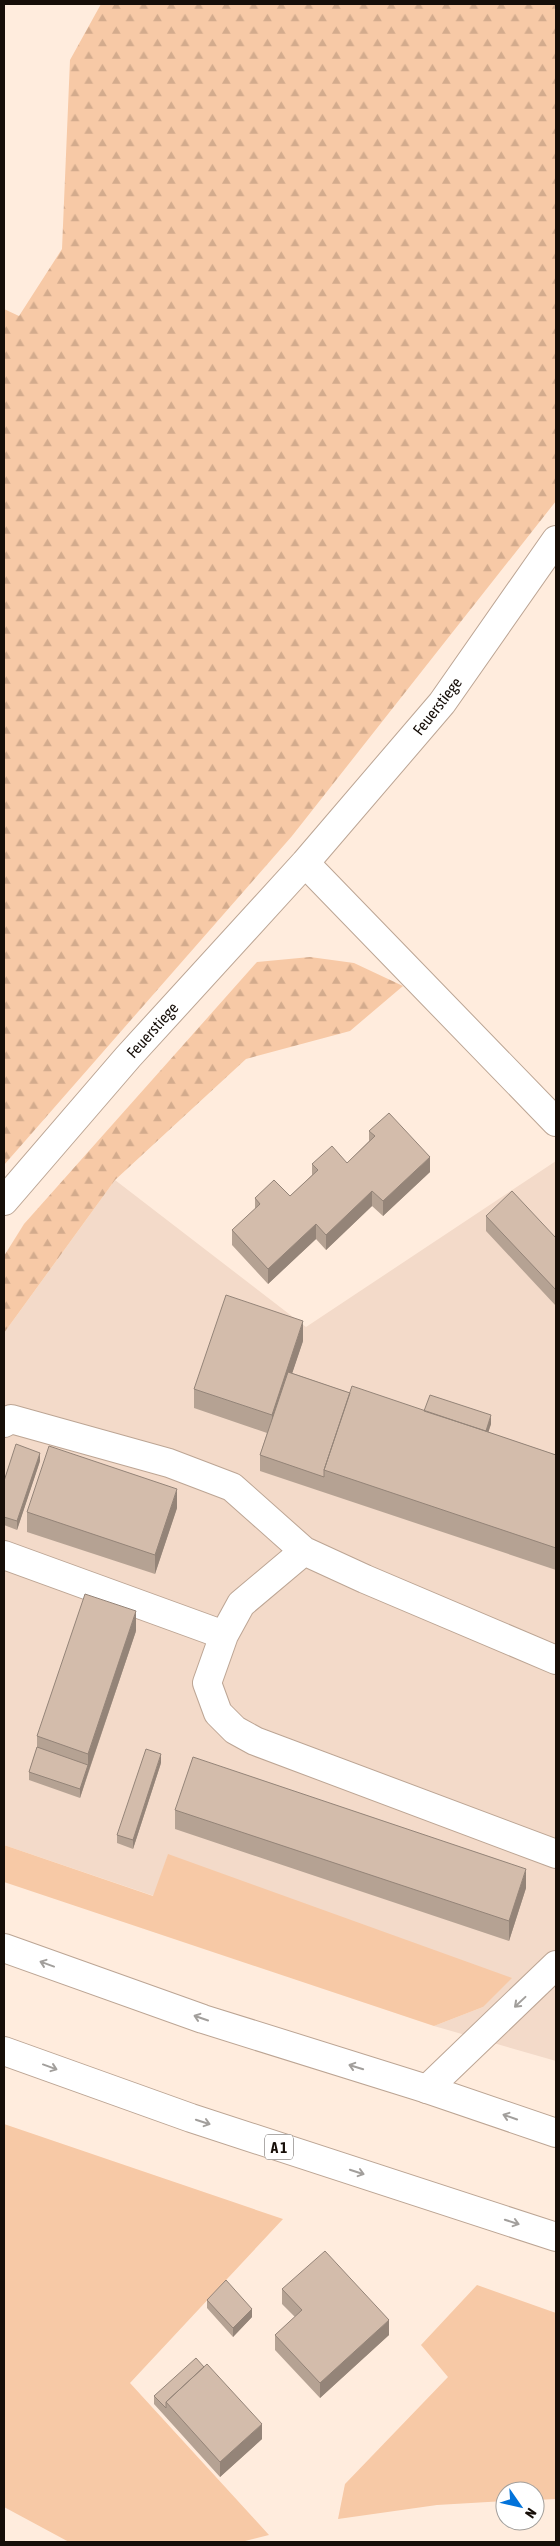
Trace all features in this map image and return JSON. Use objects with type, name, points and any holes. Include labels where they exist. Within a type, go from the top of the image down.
[{"type":"main road","name":"Feuerstiege","points":[[4,1202],[128,1057],[305,863],[442,703],[556,540]]},
{"type":"main road","points":[[305,863],[556,1122]]},
{"type":"main road","points":[[4,1423],[11,1419],[47,1428],[170,1463],[232,1487],[304,1551],[556,1660]]},
{"type":"main road","points":[[304,1551],[241,1604],[224,1635],[207,1683],[218,1713],[235,1730],[255,1741],[556,1854]]},
{"type":"main road","points":[[4,1555],[224,1635]]},
{"type":"main road","points":[[4,1948],[203,2019],[427,2089],[556,2133]]},
{"type":"main road","points":[[427,2089],[556,1968]]},
{"type":"main road","name":"A 1","points":[[4,2051],[192,2118],[556,2237]]},
{"type":"shaded area","points":[[556,1161],[556,2061],[434,2026],[483,2007],[168,1855],[154,1896],[4,1845],[4,1333],[115,1180],[306,1327]]},
{"type":"green space","points":[[101,4],[556,4],[556,501],[292,836],[4,1165],[4,309],[19,316],[62,249],[70,60]]},
{"type":"green space","points":[[310,957],[354,963],[403,986],[350,1031],[246,1059],[115,1180],[4,1333],[4,1256],[24,1224],[257,962]]},
{"type":"green space","points":[[4,1845],[153,1896],[168,1854],[512,1978],[483,2007],[434,2026],[4,1882]]},
{"type":"green space","points":[[4,2124],[283,2219],[130,2383],[269,2535],[241,2542],[69,2542],[4,2507]]},
{"type":"green space","points":[[477,2285],[556,2313],[556,2499],[545,2500],[545,2481],[495,2481],[495,2502],[437,2505],[338,2519],[345,2484],[448,2377],[421,2345]]},
{"type":"building","points":[[389,1113],[430,1157],[383,1201],[372,1191],[326,1235],[316,1224],[268,1269],[232,1230],[260,1204],[255,1198],[274,1180],[290,1196],[318,1170],[312,1164],[332,1146],[347,1163],[375,1136],[369,1131]]},
{"type":"building","points":[[512,1191],[556,1238],[556,1290],[486,1216]]},
{"type":"building","points":[[226,1295],[303,1321],[272,1415],[194,1389]]},
{"type":"building","points":[[288,1372],[350,1393],[324,1470],[324,1477],[260,1455]]},
{"type":"building","points":[[352,1386],[556,1455],[556,1548],[324,1470]]},
{"type":"building","points":[[430,1395],[491,1415],[486,1431],[424,1411]]},
{"type":"building","points":[[16,1444],[40,1453],[17,1521],[4,1517],[4,1481]]},
{"type":"building","points":[[49,1446],[177,1489],[155,1555],[27,1512]]},
{"type":"building","points":[[85,1594],[136,1611],[88,1754],[37,1736]]},
{"type":"building","points":[[37,1747],[88,1765],[80,1789],[29,1772]]},
{"type":"building","points":[[146,1749],[161,1754],[133,1840],[117,1835]]},
{"type":"building","points":[[193,1757],[526,1869],[509,1921],[175,1810]]},
{"type":"building","points":[[325,2251],[389,2320],[320,2383],[275,2335],[302,2310],[282,2289]]},
{"type":"building","points":[[226,2280],[252,2309],[233,2328],[207,2300]]},
{"type":"building","points":[[196,2358],[204,2367],[166,2402],[166,2408],[154,2396]]},
{"type":"building","points":[[207,2364],[262,2424],[220,2462],[166,2402]]}]
